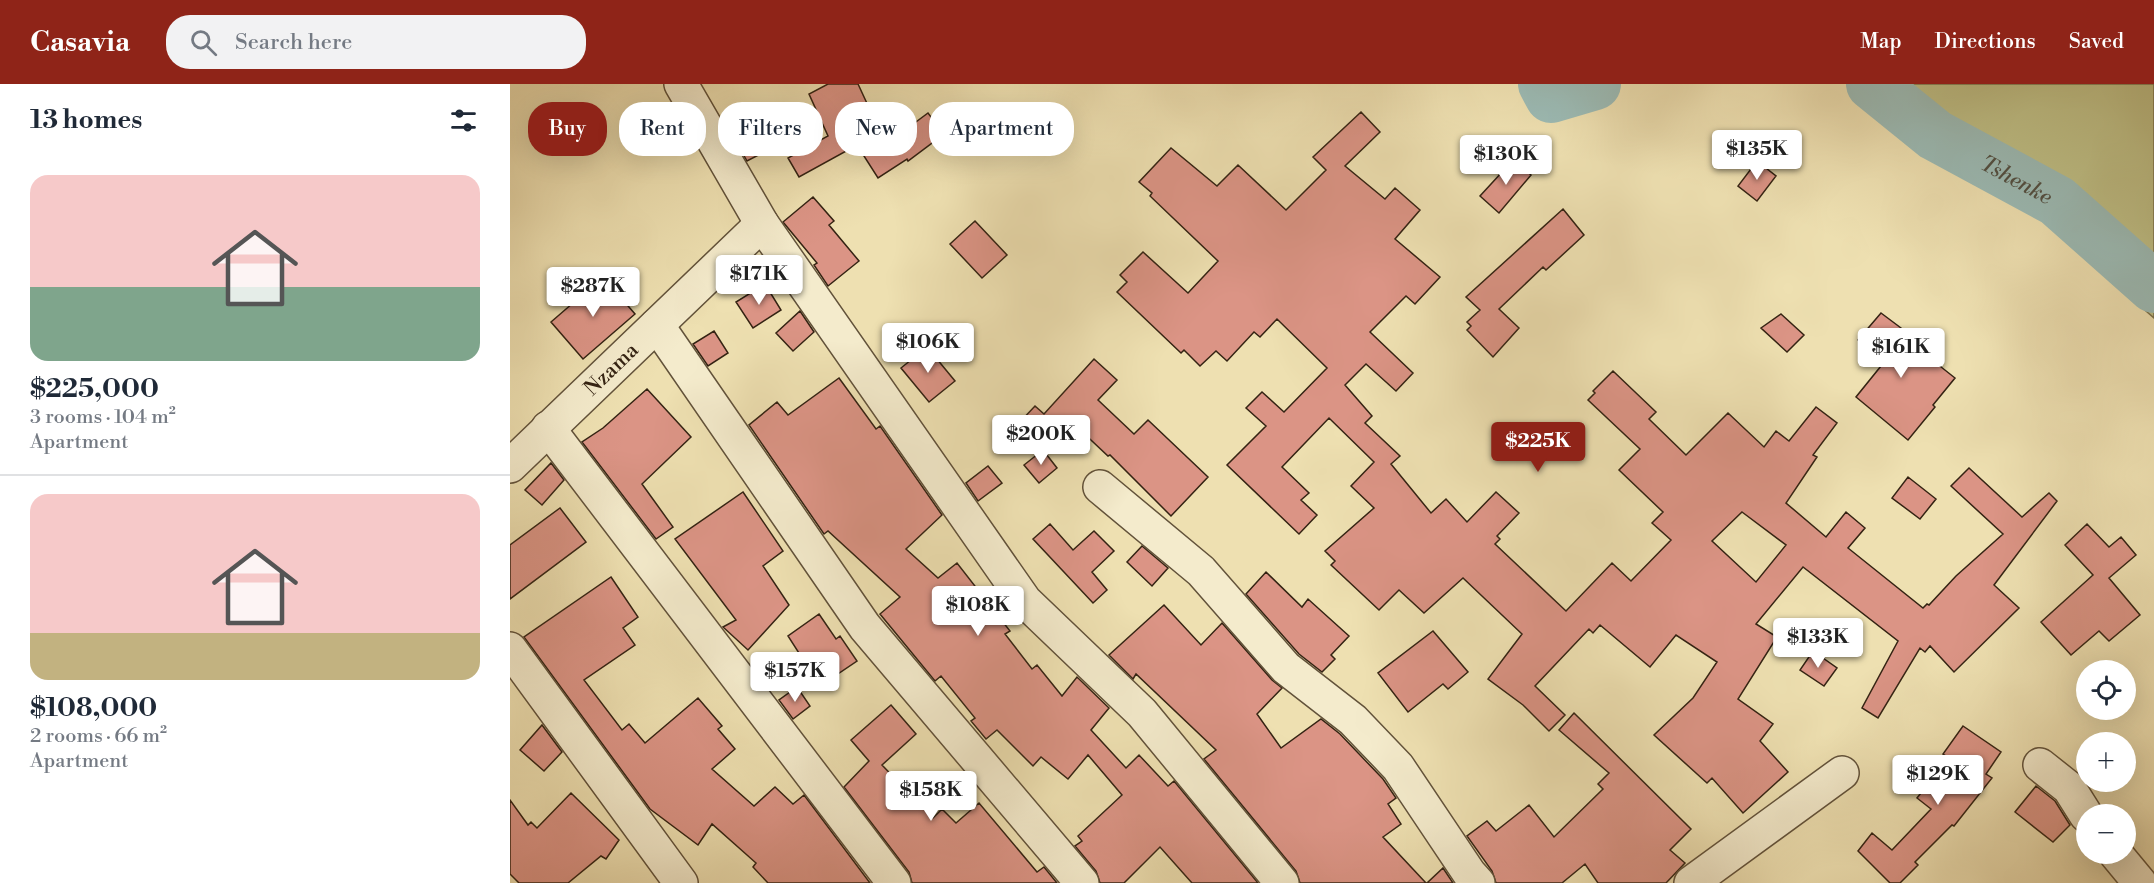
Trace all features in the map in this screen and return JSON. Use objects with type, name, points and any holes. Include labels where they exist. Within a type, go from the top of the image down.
[{"type":"street","points":[[681,84],[762,224],[1025,601],[1142,713],[1282,883]]},
{"type":"street","name":"Nzama","points":[[510,466],[762,224]]},
{"type":"street","points":[[657,325],[865,627],[1082,883]]},
{"type":"street","points":[[548,428],[894,883]]},
{"type":"street","points":[[1100,487],[1201,571],[1286,668],[1360,728],[1398,767],[1478,883]]},
{"type":"street","points":[[510,650],[681,883]]},
{"type":"street","points":[[2040,765],[2069,788],[2079,804]]},
{"type":"street","points":[[1691,883],[1842,773]]},
{"type":"street","points":[[2124,864],[2140,883]]},
{"type":"green space","points":[[1886,84],[2154,84],[2154,318]]},
{"type":"building","points":[[828,84],[858,84],[866,102],[835,102],[835,156],[837,156],[799,177],[788,158],[823,156],[823,139],[828,136],[823,125],[823,102],[813,102],[809,94]]},
{"type":"building","points":[[1361,112],[1380,132],[1345,166],[1385,199],[1395,188],[1420,210],[1395,239],[1440,277],[1415,304],[1406,296],[1370,332],[1413,373],[1396,391],[1366,364],[1345,385],[1372,416],[1365,423],[1400,456],[1391,464],[1431,513],[1446,499],[1467,522],[1496,492],[1519,513],[1497,536],[1500,539],[1495,544],[1566,611],[1612,563],[1631,581],[1671,540],[1652,523],[1663,512],[1619,470],[1640,449],[1588,400],[1595,393],[1593,391],[1613,371],[1656,412],[1649,419],[1686,455],[1728,413],[1764,447],[1776,431],[1789,441],[1816,407],[1837,423],[1813,455],[1817,457],[1786,503],[1826,537],[1846,512],[1865,528],[1848,548],[1923,608],[1929,605],[1956,576],[2003,534],[1951,486],[1969,468],[2022,517],[2049,493],[2057,501],[1994,585],[2019,608],[1954,672],[1930,646],[1925,652],[1920,648],[1878,718],[1862,708],[1898,641],[1803,567],[1756,624],[1777,637],[1738,699],[1773,724],[1760,741],[1788,772],[1743,813],[1712,778],[1707,783],[1654,735],[1693,698],[1717,662],[1676,635],[1650,667],[1600,625],[1593,633],[1589,629],[1535,686],[1565,715],[1549,731],[1523,705],[1488,679],[1522,634],[1463,578],[1424,613],[1399,590],[1379,610],[1331,565],[1335,561],[1325,551],[1374,508],[1351,486],[1374,462],[1329,418],[1282,467],[1309,493],[1301,500],[1317,515],[1299,534],[1227,465],[1266,426],[1246,408],[1262,392],[1284,412],[1327,368],[1277,319],[1260,337],[1254,332],[1227,361],[1216,351],[1200,366],[1184,350],[1181,353],[1117,292],[1127,282],[1120,275],[1143,252],[1188,293],[1218,261],[1150,196],[1152,193],[1139,182],[1171,148],[1217,186],[1238,165],[1286,210],[1326,170],[1313,157]],"holes":[[[1742,512],[1786,545],[1756,582],[1712,541]]]},
{"type":"building","points":[[928,113],[929,114],[929,145],[917,154],[917,121]]},
{"type":"building","points":[[744,156],[757,156],[747,161]]},
{"type":"building","points":[[864,156],[915,156],[908,161],[907,159],[878,178]]},
{"type":"building","points":[[1514,159],[1531,175],[1499,213],[1480,196]]},
{"type":"building","points":[[1757,161],[1776,176],[1757,201],[1738,186]]},
{"type":"building","points":[[813,197],[834,221],[829,225],[859,261],[828,286],[814,265],[817,263],[783,222]]},
{"type":"building","points":[[1563,209],[1584,235],[1546,270],[1543,267],[1499,309],[1519,328],[1493,357],[1467,330],[1471,326],[1467,322],[1480,310],[1466,297]]},
{"type":"building","points":[[975,221],[1007,255],[982,278],[950,244]]},
{"type":"building","points":[[603,277],[635,314],[583,359],[551,322]]},
{"type":"building","points":[[765,284],[781,310],[753,328],[736,302]]},
{"type":"building","points":[[800,311],[814,332],[793,351],[776,333]]},
{"type":"building","points":[[1881,313],[1901,328],[1897,332],[1955,378],[1908,440],[1856,397],[1885,361],[1858,340]]},
{"type":"building","points":[[1781,314],[1804,335],[1787,352],[1761,328]]},
{"type":"building","points":[[714,331],[728,353],[708,366],[693,344]]},
{"type":"building","points":[[927,347],[955,381],[929,402],[901,368]]},
{"type":"building","points":[[1094,359],[1117,380],[1098,400],[1134,434],[1148,420],[1208,477],[1171,516],[1110,455],[1108,456],[1075,425],[1053,451],[1020,422],[1035,406],[1044,414]]},
{"type":"building","points":[[839,378],[876,429],[880,426],[942,515],[906,549],[938,578],[957,563],[1010,631],[1005,634],[1032,669],[1037,665],[1062,696],[1077,677],[1109,708],[1091,730],[1126,768],[1139,755],[1168,786],[1174,781],[1258,883],[1192,883],[1160,847],[1124,883],[1100,883],[1096,871],[1075,846],[1082,841],[1078,836],[1122,795],[1088,755],[1068,779],[1041,757],[1033,766],[997,730],[986,739],[971,721],[975,718],[941,676],[935,681],[880,614],[900,597],[828,531],[824,534],[749,425],[777,402],[788,415]]},
{"type":"building","points":[[647,389],[691,437],[642,484],[673,527],[656,539],[582,442],[603,428]]},
{"type":"building","points":[[1043,450],[1057,468],[1039,483],[1024,465]]},
{"type":"building","points":[[551,463],[564,480],[542,505],[525,490]]},
{"type":"building","points":[[988,466],[1002,483],[978,501],[966,483]]},
{"type":"building","points":[[1908,477],[1936,499],[1920,519],[1892,498]]},
{"type":"building","points":[[743,492],[783,551],[763,566],[789,605],[748,650],[723,627],[736,620],[675,539]]},
{"type":"building","points":[[560,508],[586,542],[510,599],[510,545]]},
{"type":"building","points":[[1050,524],[1073,550],[1094,531],[1114,551],[1092,572],[1107,590],[1093,603],[1033,539]]},
{"type":"building","points":[[2087,524],[2109,547],[2121,537],[2136,555],[2109,578],[2140,615],[2109,641],[2099,631],[2071,655],[2041,622],[2093,575],[2065,545]]},
{"type":"building","points":[[1142,546],[1168,568],[1152,586],[1127,562]]},
{"type":"building","points":[[1266,572],[1302,607],[1308,599],[1349,636],[1331,655],[1335,659],[1322,672],[1299,654],[1246,594]]},
{"type":"building","points":[[611,577],[638,617],[623,628],[635,645],[584,680],[622,730],[629,724],[645,743],[698,698],[722,726],[718,729],[735,749],[712,769],[754,806],[775,787],[793,804],[804,795],[870,883],[768,883],[753,867],[756,863],[712,824],[698,845],[650,809],[524,637]]},
{"type":"building","points":[[1164,605],[1201,645],[1222,623],[1272,680],[1282,688],[1257,714],[1281,748],[1321,719],[1340,734],[1383,779],[1396,798],[1388,804],[1401,824],[1383,837],[1426,883],[1300,883],[1296,871],[1204,759],[1216,750],[1136,674],[1133,679],[1109,655]]},
{"type":"building","points":[[819,614],[836,639],[840,636],[857,661],[820,686],[788,636]]},
{"type":"building","points":[[1433,631],[1468,672],[1448,689],[1443,684],[1408,712],[1378,673]]},
{"type":"building","points":[[1813,651],[1837,668],[1824,686],[1800,670]]},
{"type":"building","points":[[797,687],[810,706],[793,719],[779,700]]},
{"type":"building","points":[[891,705],[916,734],[882,765],[933,818],[942,809],[956,823],[979,803],[1037,872],[1044,867],[1057,883],[912,883],[909,872],[844,787],[869,761],[851,740]]},
{"type":"building","points":[[1574,713],[1691,829],[1670,850],[1685,863],[1666,883],[1598,883],[1585,864],[1562,883],[1496,883],[1492,871],[1467,836],[1487,821],[1496,831],[1529,805],[1554,837],[1603,789],[1598,784],[1609,773],[1559,730]]},
{"type":"building","points":[[542,725],[562,752],[544,771],[520,750]]},
{"type":"building","points":[[1963,726],[2001,752],[1986,774],[1992,778],[1954,826],[1952,825],[1915,862],[1918,865],[1900,883],[1890,883],[1858,851],[1872,833],[1892,850],[1931,809],[1917,798],[1949,758],[1943,754]]},
{"type":"building","points":[[2036,786],[2055,801],[2070,825],[2053,842],[2015,812]]},
{"type":"building","points":[[571,793],[619,840],[606,859],[601,856],[568,883],[519,883],[510,874],[510,800],[528,825],[531,822],[537,828]]},
{"type":"building","points":[[1443,868],[1453,883],[1427,883]]},
{"type":"waterway","name":"Tshenke","points":[[1544,84],[1551,97],[1595,84]]},
{"type":"waterway","name":"Tshenke","points":[[1872,84],[1935,135],[2057,201],[2154,287]]}]
